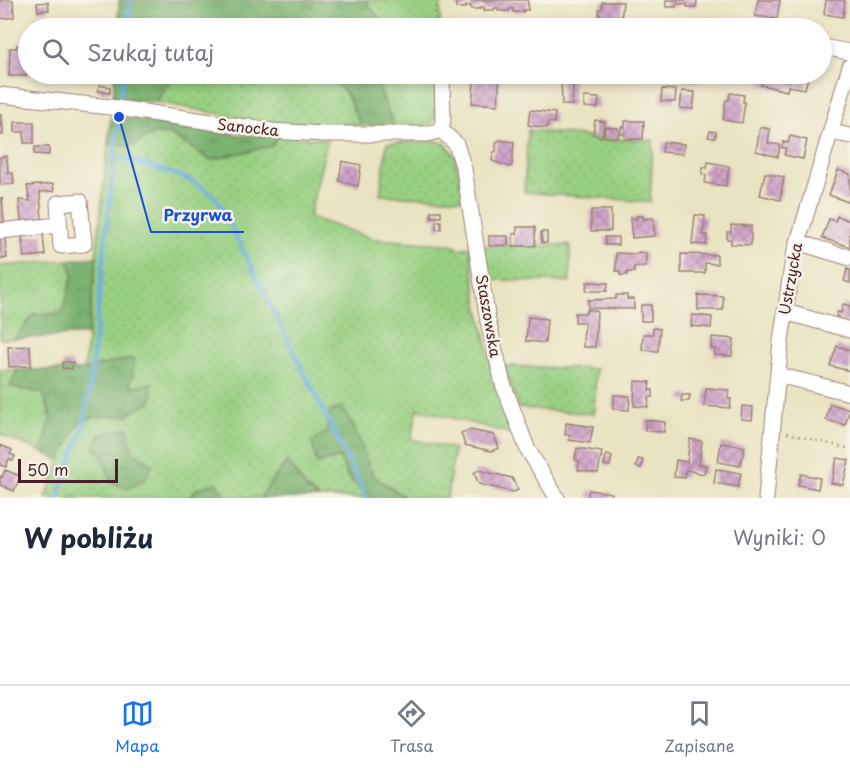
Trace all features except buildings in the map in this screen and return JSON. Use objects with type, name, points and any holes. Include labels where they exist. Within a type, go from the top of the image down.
[{"type":"street","points":[[832,49],[850,52]]},
{"type":"street","name":"Ustrzycka","points":[[766,498],[789,282],[798,242],[850,66]]},
{"type":"street","points":[[441,130],[442,84]]},
{"type":"street","name":"Sanocka","points":[[0,95],[131,110],[206,123],[281,132],[428,134],[441,130]]},
{"type":"street","name":"Staszowska","points":[[441,130],[456,144],[464,169],[490,330],[503,384],[527,448],[557,498]]},
{"type":"street","points":[[831,132],[850,136]]},
{"type":"street","points":[[0,231],[59,225]]},
{"type":"street","points":[[798,242],[850,258]]},
{"type":"street","points":[[785,312],[850,330]]},
{"type":"street","points":[[778,375],[850,393]]},
{"type":"path","points":[[435,0],[435,18]]},
{"type":"path","points":[[773,431],[850,449]]},
{"type":"green space","points":[[119,0],[367,0],[368,5],[379,18],[298,18],[297,15],[272,18],[118,18]]},
{"type":"green space","points":[[367,0],[441,0],[440,18],[379,18],[368,5]]},
{"type":"green space","points":[[297,15],[298,18],[272,18]]},
{"type":"green space","points":[[114,84],[168,84],[156,102],[113,99]]},
{"type":"green space","points":[[168,84],[337,84],[346,93],[361,125],[277,125],[156,102]]},
{"type":"green space","points":[[337,84],[377,84],[394,126],[361,125],[346,93]]},
{"type":"green space","points":[[377,84],[436,84],[437,102],[434,120],[426,127],[394,126]]},
{"type":"green space","points":[[111,116],[240,135],[278,136],[272,146],[210,160],[171,135],[155,133],[131,146],[108,143]]},
{"type":"green space","points":[[528,130],[608,139],[653,140],[650,202],[524,192]]},
{"type":"green space","points":[[155,133],[171,135],[211,160],[278,136],[328,139],[309,217],[374,239],[456,245],[456,249],[470,247],[477,299],[496,385],[516,435],[418,409],[411,439],[454,449],[447,498],[406,498],[373,476],[353,425],[331,411],[326,432],[312,442],[317,464],[339,457],[349,478],[371,498],[318,498],[307,489],[287,461],[260,498],[228,498],[216,483],[196,489],[189,498],[46,498],[60,460],[79,421],[95,417],[130,388],[134,359],[84,370],[108,143],[131,146]],"holes":[[[101,453],[126,489],[111,481]]]},
{"type":"green space","points":[[436,141],[446,144],[455,156],[464,199],[380,195],[387,143]]},
{"type":"green space","points":[[570,245],[570,282],[497,280],[486,277],[480,246]]},
{"type":"green space","points":[[97,257],[88,334],[14,339],[34,314],[62,313],[73,274],[68,260]]},
{"type":"green space","points":[[68,260],[73,274],[62,314],[35,314],[14,339],[0,339],[0,266]]},
{"type":"green space","points":[[135,359],[130,387],[152,383],[152,401],[126,416],[95,417],[80,421],[60,460],[42,452],[51,418],[43,393],[10,387],[17,370],[84,370]]},
{"type":"green space","points":[[504,366],[596,369],[594,414],[519,408]]},
{"type":"green space","points":[[0,370],[17,370],[10,387],[43,393],[51,418],[42,452],[0,434]]},
{"type":"green space","points":[[342,407],[353,425],[373,476],[406,498],[371,498],[349,478],[339,457],[317,464],[312,442],[326,432],[330,411]]},
{"type":"green space","points":[[127,428],[133,451],[153,465],[145,480],[126,489],[111,481],[101,453],[94,449],[100,435]]},
{"type":"green space","points":[[287,461],[307,489],[318,498],[260,498]]},
{"type":"green space","points":[[216,483],[228,498],[189,498],[196,489]]},
{"type":"waterway","points":[[129,18],[130,0]]},
{"type":"waterway","points":[[120,106],[122,84]]},
{"type":"waterway","points":[[58,498],[83,428],[90,385],[119,113]]},
{"type":"waterway","points":[[114,156],[184,178],[209,192],[219,202],[367,498]]},
{"type":"place","name":"Przyrwa","points":[[119,117]]}]
